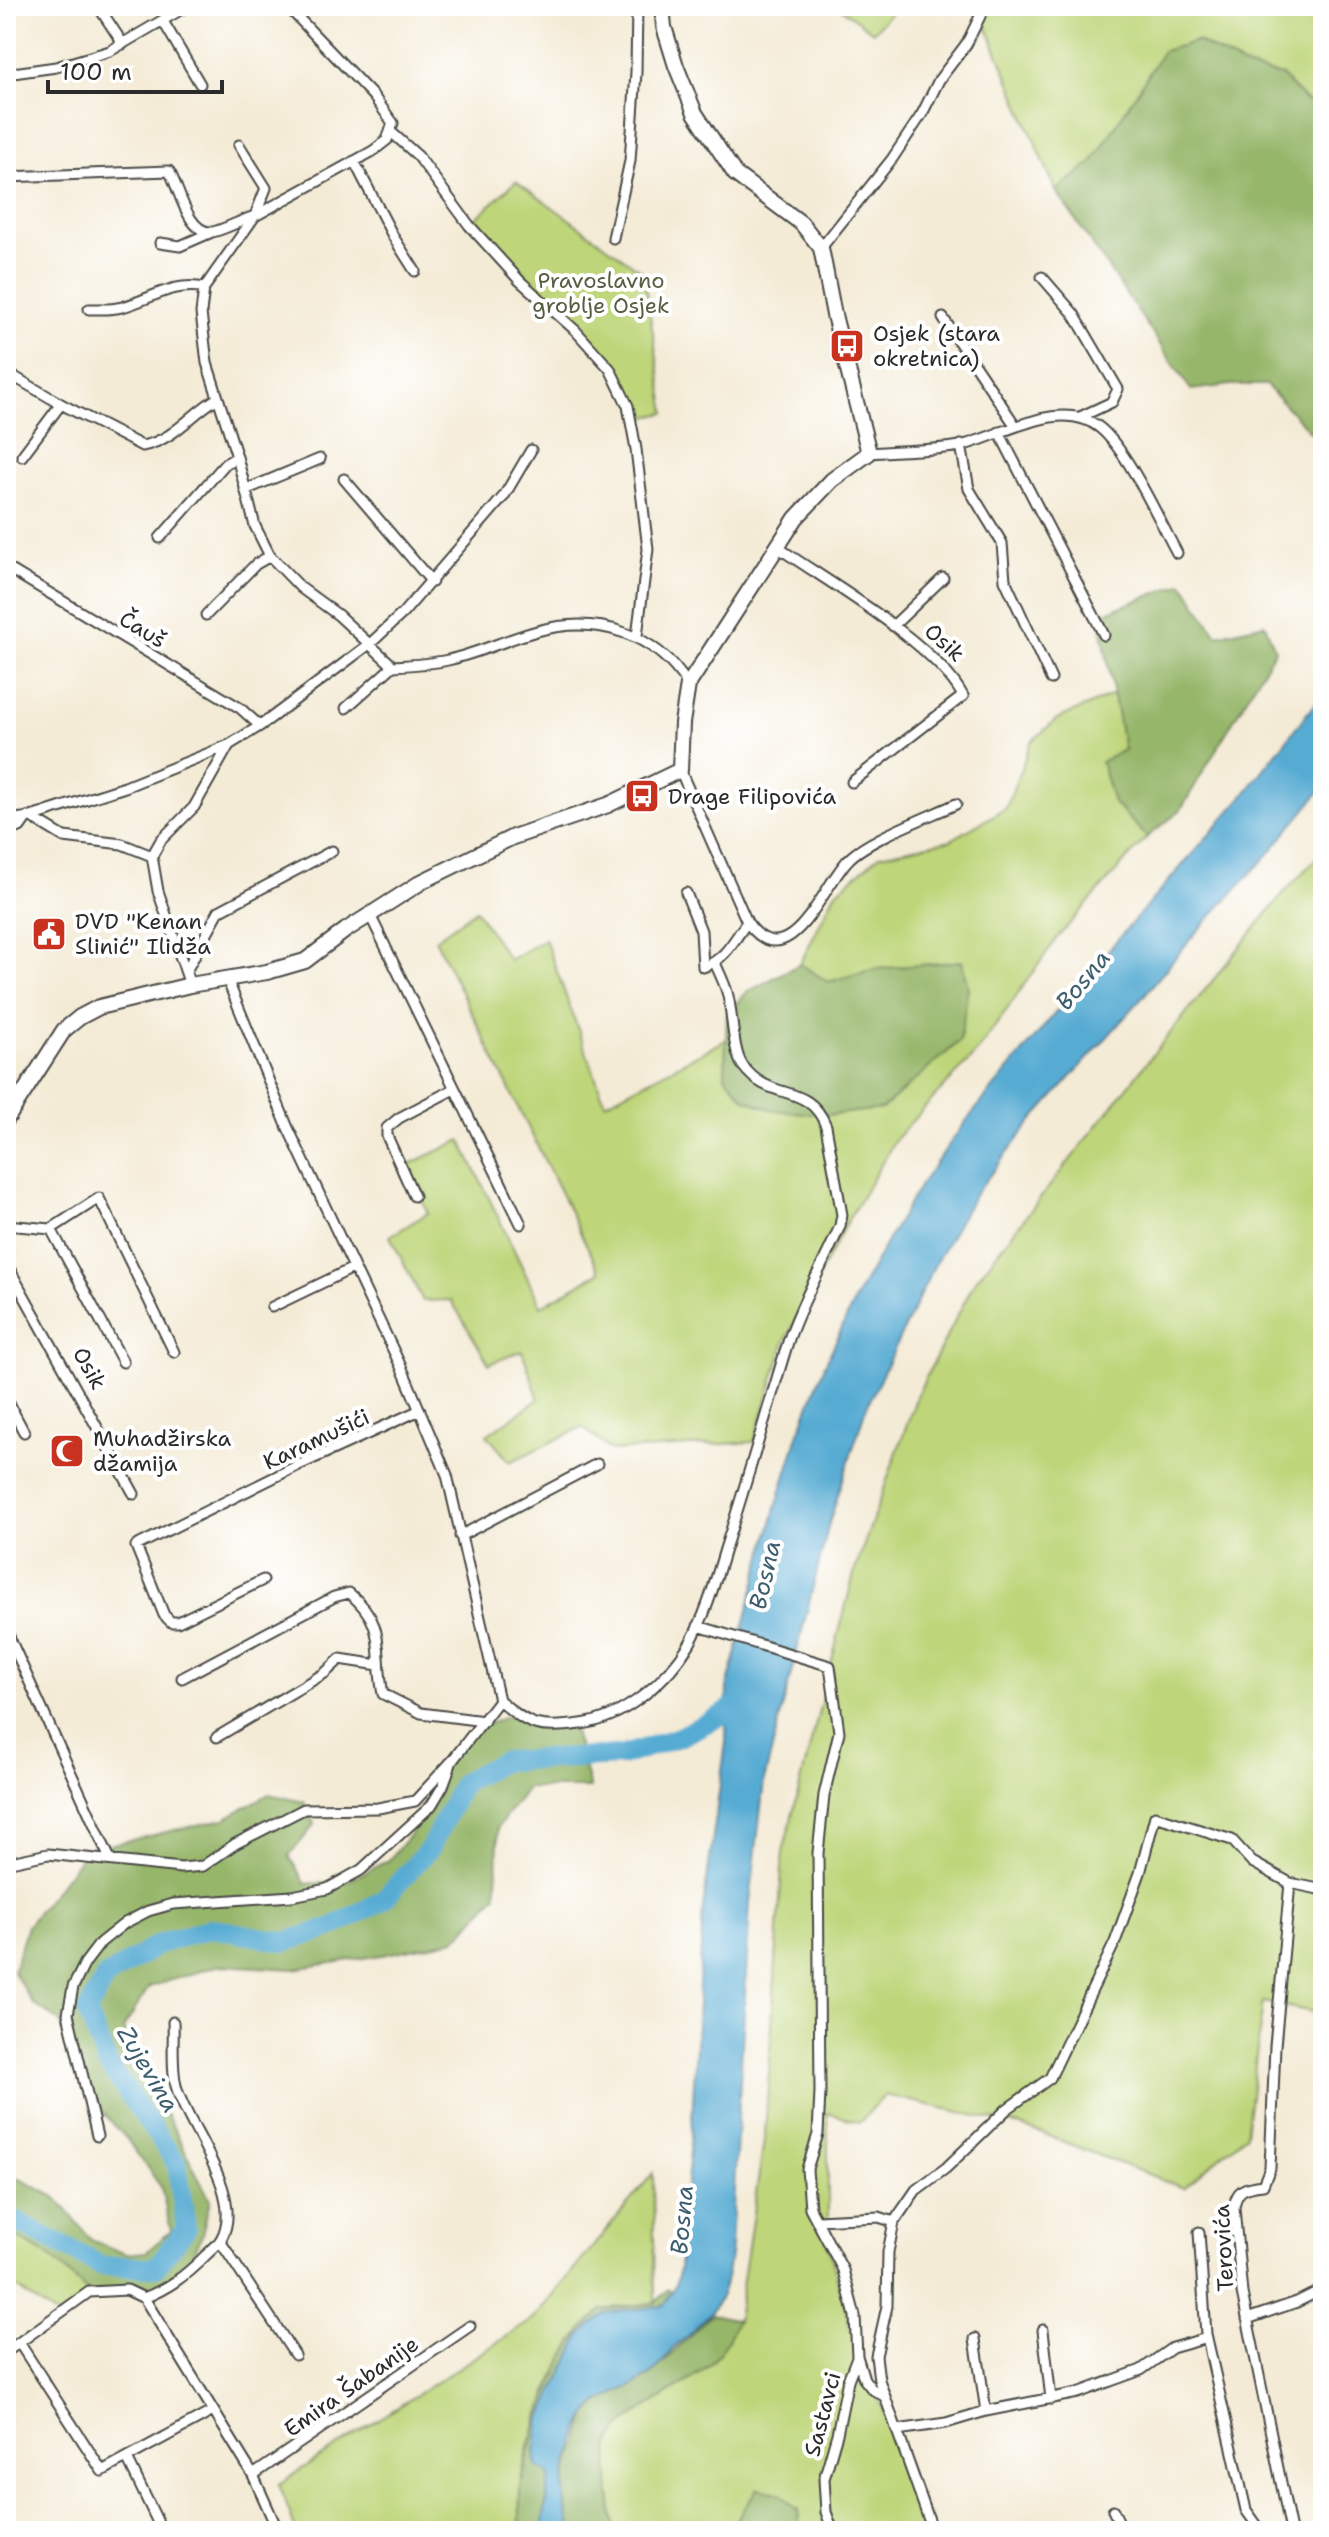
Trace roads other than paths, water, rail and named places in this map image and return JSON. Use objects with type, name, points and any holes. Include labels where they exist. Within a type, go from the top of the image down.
[{"type":"main road","points":[[6,1120],[64,1030],[99,1007],[188,978],[227,979],[305,961],[423,881],[513,837],[608,805],[680,770],[682,723],[688,685],[776,546],[813,498],[869,453],[834,315],[821,248],[801,223],[735,174],[695,113],[672,53],[664,27],[662,6]]},
{"type":"street","points":[[6,74],[56,67],[110,51],[187,6]]},
{"type":"street","points":[[160,243],[180,246],[255,216],[387,140],[393,123],[374,97],[287,6]]},
{"type":"street","points":[[613,238],[630,161],[637,6]]},
{"type":"street","points":[[821,248],[900,148],[939,80],[967,43],[985,6]]},
{"type":"street","points":[[100,9],[123,44]]},
{"type":"street","points":[[163,21],[200,84]]},
{"type":"street","points":[[391,132],[418,156],[469,225],[520,281],[575,330],[610,369],[628,406],[631,420],[648,549],[637,636]]},
{"type":"street","points":[[239,145],[266,188],[255,216],[204,288],[202,331],[207,363],[255,526],[270,556],[301,588],[371,643],[393,666]]},
{"type":"street","points":[[354,161],[415,271]]},
{"type":"street","points":[[6,177],[169,171],[189,217],[204,230],[212,232]]},
{"type":"street","points":[[869,453],[961,445],[1015,425],[1048,418],[1080,417],[1112,402],[1118,389],[1074,314],[1042,277]]},
{"type":"street","points":[[89,309],[115,309],[164,291],[204,288]]},
{"type":"street","points":[[943,318],[1015,425]]},
{"type":"street","points":[[6,372],[142,446],[177,432],[197,412],[218,398]]},
{"type":"street","points":[[22,456],[61,404]]},
{"type":"street","points":[[1080,417],[1100,428],[1115,445],[1177,553]]},
{"type":"street","points":[[999,432],[1104,635]]},
{"type":"street","points":[[961,445],[969,489],[1002,543],[1005,580],[1051,679]]},
{"type":"street","points":[[6,820],[29,817],[125,787],[229,745],[260,726],[371,643],[432,582],[504,496],[531,450]]},
{"type":"street","points":[[160,538],[225,464],[237,457]]},
{"type":"street","points":[[245,490],[320,459]]},
{"type":"street","points":[[344,479],[432,582]]},
{"type":"street","name":"Osik","points":[[776,546],[893,626],[946,669],[963,696],[852,782]]},
{"type":"street","points":[[206,615],[256,564],[270,556]]},
{"type":"street","name":"Čauš","points":[[6,567],[240,708],[260,726]]},
{"type":"street","points":[[893,626],[943,578]]},
{"type":"street","points":[[346,708],[393,666],[451,660],[539,630],[570,625],[637,636],[678,670],[688,685]]},
{"type":"street","points":[[188,978],[158,891],[152,856],[161,840],[194,807],[229,745]]},
{"type":"street","points":[[680,770],[747,922],[755,934],[765,939],[793,934],[813,914],[836,872],[851,856],[956,804]]},
{"type":"street","points":[[6,831],[20,827],[29,817]]},
{"type":"street","points":[[29,817],[64,837],[122,844],[152,856]]},
{"type":"street","points":[[188,978],[219,911],[332,851]]},
{"type":"street","points":[[686,893],[701,931],[703,967],[715,963],[747,922]]},
{"type":"street","points":[[370,915],[521,1224]]},
{"type":"street","points":[[227,979],[288,1128],[420,1410],[447,1475],[499,1700],[522,1720],[550,1728],[588,1723],[613,1714],[653,1687],[679,1660],[698,1626],[754,1462],[790,1338],[840,1226],[842,1215],[826,1126],[821,1114],[800,1096],[766,1087],[741,1063],[736,1053],[727,991],[715,963]]},
{"type":"street","points":[[414,1196],[387,1136],[387,1128],[399,1118],[454,1089]]},
{"type":"street","points":[[6,1225],[51,1229],[99,1198],[174,1352]]},
{"type":"street","name":"Osik","points":[[51,1229],[123,1362]]},
{"type":"street","name":"Osik","points":[[6,1263],[134,1494]]},
{"type":"street","points":[[272,1307],[353,1268]]},
{"type":"street","points":[[6,1398],[24,1432]]},
{"type":"street","name":"Karamušići","points":[[263,1580],[178,1622],[171,1622],[164,1615],[136,1546],[299,1465],[420,1410]]},
{"type":"street","points":[[460,1536],[597,1464]]},
{"type":"street","points":[[182,1678],[344,1592],[354,1597],[379,1637],[383,1694],[421,1713],[484,1721]]},
{"type":"street","points":[[698,1626],[830,1666],[839,1732],[824,1795],[818,1853],[820,2092],[818,2134],[807,2169],[810,2208],[843,2270],[855,2316],[857,2356]]},
{"type":"street","points":[[6,1630],[110,1859]]},
{"type":"street","points":[[217,1737],[325,1673],[340,1659],[379,1665]]},
{"type":"street","points":[[6,1863],[48,1854],[181,1868],[203,1866],[235,1844],[304,1809],[378,1808],[415,1801],[452,1761],[499,1700]]},
{"type":"street","points":[[97,2136],[68,2014],[73,1987],[85,1963],[101,1942],[125,1923],[148,1911],[173,1904],[292,1896],[327,1889],[361,1870],[423,1814],[443,1786],[452,1761]]},
{"type":"street","points":[[933,2531],[879,2380],[876,2356],[887,2306],[888,2252],[894,2222],[916,2190],[946,2168],[1007,2109],[1050,2078],[1115,1942],[1140,1873],[1155,1816],[1232,1840],[1252,1862],[1290,1883],[1323,1890]]},
{"type":"street","name":"Terovića","points":[[1290,1883],[1275,2046],[1270,2168],[1263,2185],[1238,2192],[1234,2208],[1242,2293],[1291,2531]]},
{"type":"street","points":[[144,2298],[179,2281],[220,2241],[225,2229],[223,2196],[212,2160],[176,2089],[173,2022]]},
{"type":"street","points":[[817,2220],[879,2217],[894,2222]]},
{"type":"street","name":"Terovića","points":[[1199,2232],[1207,2338],[1246,2510],[1261,2531]]},
{"type":"street","points":[[220,2241],[295,2355]]},
{"type":"street","points":[[1247,2319],[1297,2302],[1323,2289]]},
{"type":"street","points":[[6,2352],[89,2292],[127,2290],[144,2298],[253,2475],[278,2531]]},
{"type":"street","name":"Emira Šabanije","points":[[253,2475],[470,2326]]},
{"type":"street","points":[[1043,2330],[1051,2399]]},
{"type":"street","points":[[897,2430],[946,2423],[986,2411],[1051,2399],[1116,2380],[1141,2370],[1167,2350],[1207,2338]]},
{"type":"street","points":[[975,2339],[986,2411]]},
{"type":"street","points":[[20,2344],[102,2471],[213,2411]]},
{"type":"street","name":"Sastavci","points":[[857,2356],[864,2379],[872,2389],[884,2396]]},
{"type":"street","name":"Sastavci","points":[[833,2531],[826,2512],[824,2479],[848,2380],[857,2356]]},
{"type":"street","points":[[127,2458],[162,2531]]},
{"type":"street","points":[[1113,2510],[1123,2531]]},
{"type":"water","name":"Bosna","points":[[1323,693],[1323,788],[1266,857],[1032,1121],[973,1197],[936,1262],[866,1408],[830,1520],[764,1781],[750,1903],[731,2245],[725,2281],[709,2314],[654,2372],[602,2401],[590,2412],[573,2447],[564,2485],[572,2531],[542,2531],[550,2474],[537,2466],[535,2452],[539,2423],[581,2334],[606,2313],[661,2306],[666,2303],[678,2278],[691,2139],[703,1908],[726,1742],[727,1688],[776,1507],[798,1435],[824,1367],[857,1295],[891,1234],[920,1185],[966,1121],[1090,971],[1243,796]]},
{"type":"waterway","name":"Zujevina","points":[[6,2216],[102,2266],[156,2267],[186,2229],[177,2164],[107,2063],[87,2012],[105,1978],[159,1944],[211,1928],[285,1942],[331,1928],[383,1900],[430,1848],[463,1782],[504,1761],[621,1756],[679,1737],[726,1713],[745,1695]]},
{"type":"place","name":"Osjek (stara okretnica)","points":[[847,346]]},
{"type":"place","name":"Drage Filipovića","points":[[642,796]]},
{"type":"place","name":"DVD \"Kenan Slinić\" Ilidža","points":[[49,934]]},
{"type":"place","name":"Muhadžirska džamija","points":[[67,1451]]},
{"type":"park label","name":"Pravoslavno groblje Osjek","points":[[601,292]]}]
